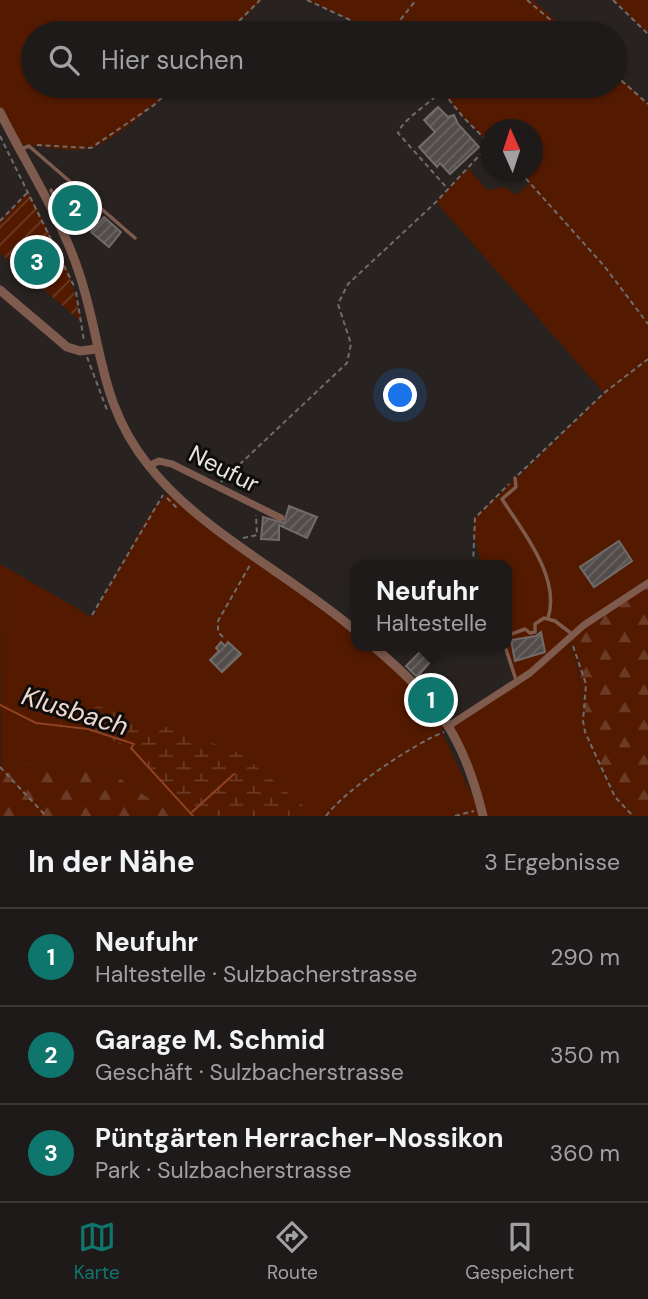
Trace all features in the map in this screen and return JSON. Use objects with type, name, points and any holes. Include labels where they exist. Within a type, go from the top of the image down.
[{"type":"street","points":[[0,112],[61,229],[79,272],[96,349],[118,417],[148,466],[193,512],[256,555],[351,627]]},
{"type":"street","points":[[0,290],[67,347],[80,351],[96,349]]},
{"type":"street","name":"Neufur","points":[[148,466],[155,462],[167,463],[281,518]]},
{"type":"street","points":[[447,728],[517,682],[595,617],[641,590],[648,583]]},
{"type":"street","points":[[379,651],[417,685],[447,728],[470,768],[478,813]]},
{"type":"lane","points":[[19,150],[29,146],[135,238]]},
{"type":"lane","points":[[51,190],[68,225],[61,229]]},
{"type":"lane","points":[[515,478],[516,487],[502,499],[542,566],[551,600],[548,618]]},
{"type":"lane","points":[[512,634],[525,629],[530,633],[535,632],[537,622],[548,618]]},
{"type":"lane","points":[[548,618],[572,637]]},
{"type":"lane","points":[[507,651],[517,682]]},
{"type":"path","points":[[239,21],[260,0]]},
{"type":"path","points":[[307,0],[352,21]]},
{"type":"path","points":[[399,21],[416,0]]},
{"type":"path","points":[[527,0],[552,21]]},
{"type":"path","points":[[613,0],[648,34]]},
{"type":"path","points":[[627,86],[648,104]]},
{"type":"path","points":[[29,146],[91,148],[161,98]]},
{"type":"path","points":[[435,98],[417,115],[404,122],[398,133],[448,189]]},
{"type":"path","points":[[448,98],[480,133]]},
{"type":"path","points":[[0,136],[68,270],[80,312],[83,340]]},
{"type":"path","points":[[216,487],[347,363],[351,344],[339,314],[338,304],[342,293],[480,156]]},
{"type":"path","points":[[529,182],[606,267],[648,324]]},
{"type":"path","points":[[0,220],[28,191]]},
{"type":"path","points":[[473,560],[475,518],[604,393],[648,359]]},
{"type":"path","points":[[92,615],[163,495]]},
{"type":"path","points":[[236,541],[258,533],[255,507]]},
{"type":"path","points":[[223,637],[218,632],[218,621],[256,555]]},
{"type":"path","points":[[572,637],[586,684],[583,721],[585,732],[615,797],[633,816]]},
{"type":"path","points":[[326,816],[351,792],[419,743],[447,728],[447,736]]},
{"type":"path","points":[[0,767],[46,816]]},
{"type":"path","points":[[455,816],[478,813],[472,802]]},
{"type":"green space","points":[[0,0],[262,0],[241,21],[21,21],[21,98],[162,98],[108,140],[88,149],[71,150],[17,144],[0,120]]},
{"type":"green space","points":[[307,0],[533,0],[557,21],[353,21]]},
{"type":"green space","points":[[613,0],[648,0],[648,34]]},
{"type":"green space","points":[[627,84],[648,103],[648,583],[568,642],[576,660],[593,762],[639,816],[483,816],[449,725],[441,730],[482,816],[174,816],[115,775],[51,763],[1,768],[0,564],[92,617],[151,511],[170,491],[351,627],[351,651],[378,651],[449,724],[515,682],[507,651],[512,651],[512,560],[480,560],[473,529],[475,518],[604,393],[436,202],[468,168],[487,190],[504,187],[517,195],[530,182],[543,182],[543,119],[480,119],[480,134],[448,98],[627,98]]},
{"type":"green space","points":[[28,191],[68,270],[82,322],[0,253],[0,221]]},
{"type":"green space","points":[[648,583],[648,816],[639,816],[593,762],[577,660],[569,642],[583,628]]},
{"type":"green space","points":[[98,706],[186,733],[241,754],[316,816],[192,816],[132,750],[96,732],[51,726]]},
{"type":"green space","points":[[51,763],[115,775],[174,816],[0,816],[0,767]]},
{"type":"building","points":[[438,107],[448,117],[454,115],[458,124],[479,147],[450,174],[440,163],[437,167],[419,147],[435,132],[424,120]]},
{"type":"building","points":[[79,195],[90,213],[77,220],[67,201]]},
{"type":"building","points":[[104,217],[121,232],[109,247],[91,232]]},
{"type":"building","points":[[289,506],[317,517],[307,538],[279,525],[279,540],[261,539],[263,517],[284,523]]},
{"type":"building","points":[[619,541],[632,561],[594,587],[580,567]]},
{"type":"building","points":[[541,632],[545,652],[515,661],[512,640],[536,636]]},
{"type":"building","points":[[221,642],[225,646],[228,642],[241,654],[222,672],[210,660],[219,651],[216,648]]},
{"type":"building","points":[[421,651],[431,661],[417,677],[406,666]]},
{"type":"waterway","name":"Klusbach","points":[[0,705],[36,723],[88,729],[134,744],[131,748],[193,816]]},
{"type":"waterway","points":[[191,813],[234,774]]},
{"type":"place","name":"Garage M. Schmid","points":[[75,208]]},
{"type":"place","name":"Püntgärten Herracher-Nossikon","points":[[37,262]]},
{"type":"place","name":"Neufuhr","points":[[431,700]]}]
